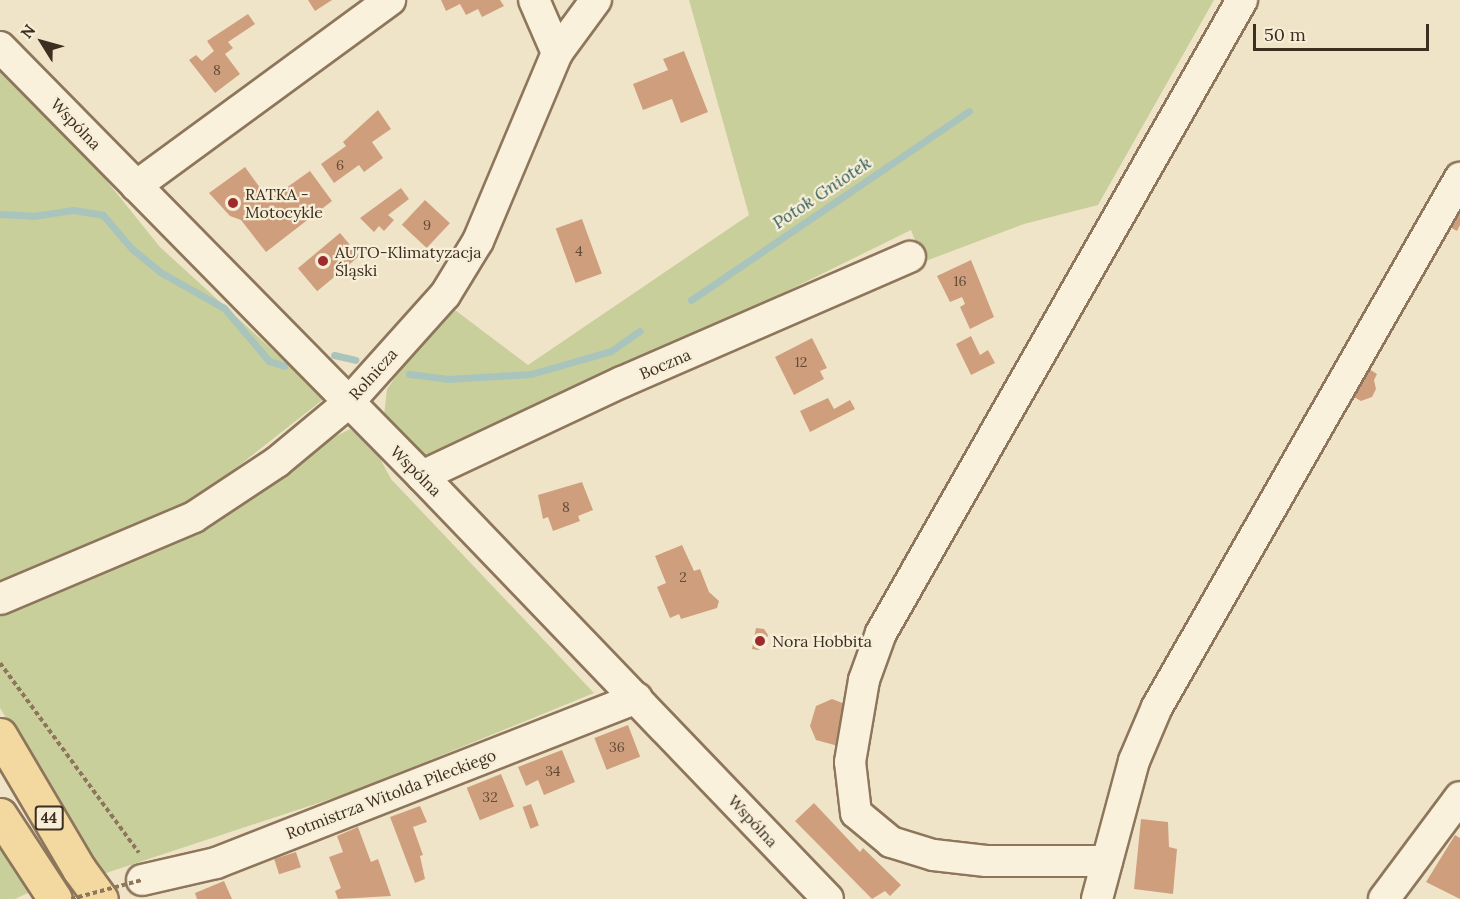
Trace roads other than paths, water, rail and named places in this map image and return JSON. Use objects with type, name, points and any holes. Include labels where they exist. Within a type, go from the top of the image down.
[{"type":"main road","name":"44","points":[[0,735],[79,869],[101,899]]},
{"type":"main road","name":"44","points":[[0,814],[55,899]]},
{"type":"street","points":[[136,186],[390,0]]},
{"type":"street","points":[[534,0],[557,53]]},
{"type":"street","name":"Rolnicza","points":[[0,599],[194,517],[277,462],[348,403],[445,295],[478,241],[557,53],[596,0]]},
{"type":"street","points":[[1107,861],[986,861],[933,855],[891,842],[856,813],[850,762],[864,680],[881,633],[1242,0]]},
{"type":"street","name":"Wspólna","points":[[0,47],[422,476],[828,899]]},
{"type":"street","points":[[1097,899],[1134,761],[1157,706],[1460,178]]},
{"type":"street","name":"Boczna","points":[[422,476],[621,382],[910,257]]},
{"type":"street","name":"Rotmistrza Witolda Pileckiego","points":[[153,878],[216,863],[637,698]]},
{"type":"street","points":[[1384,899],[1460,796]]},
{"type":"waterway","name":"Potok Gniotek","points":[[691,300],[969,111]]},
{"type":"waterway","name":"Potok Gniotek","points":[[0,214],[33,216],[73,210],[103,215],[132,249],[160,272],[224,308],[269,361],[284,366]]},
{"type":"waterway","name":"Potok Gniotek","points":[[409,374],[447,379],[531,374],[611,351],[640,331]]},
{"type":"waterway","name":"Potok Gniotek","points":[[334,355],[355,360]]},
{"type":"place","name":"RATKA - Motocykle","points":[[233,203]]},
{"type":"place","name":"AUTO-Klimatyzacja Śląski","points":[[323,261]]},
{"type":"place","name":"Nora Hobbita","points":[[760,641]]}]
